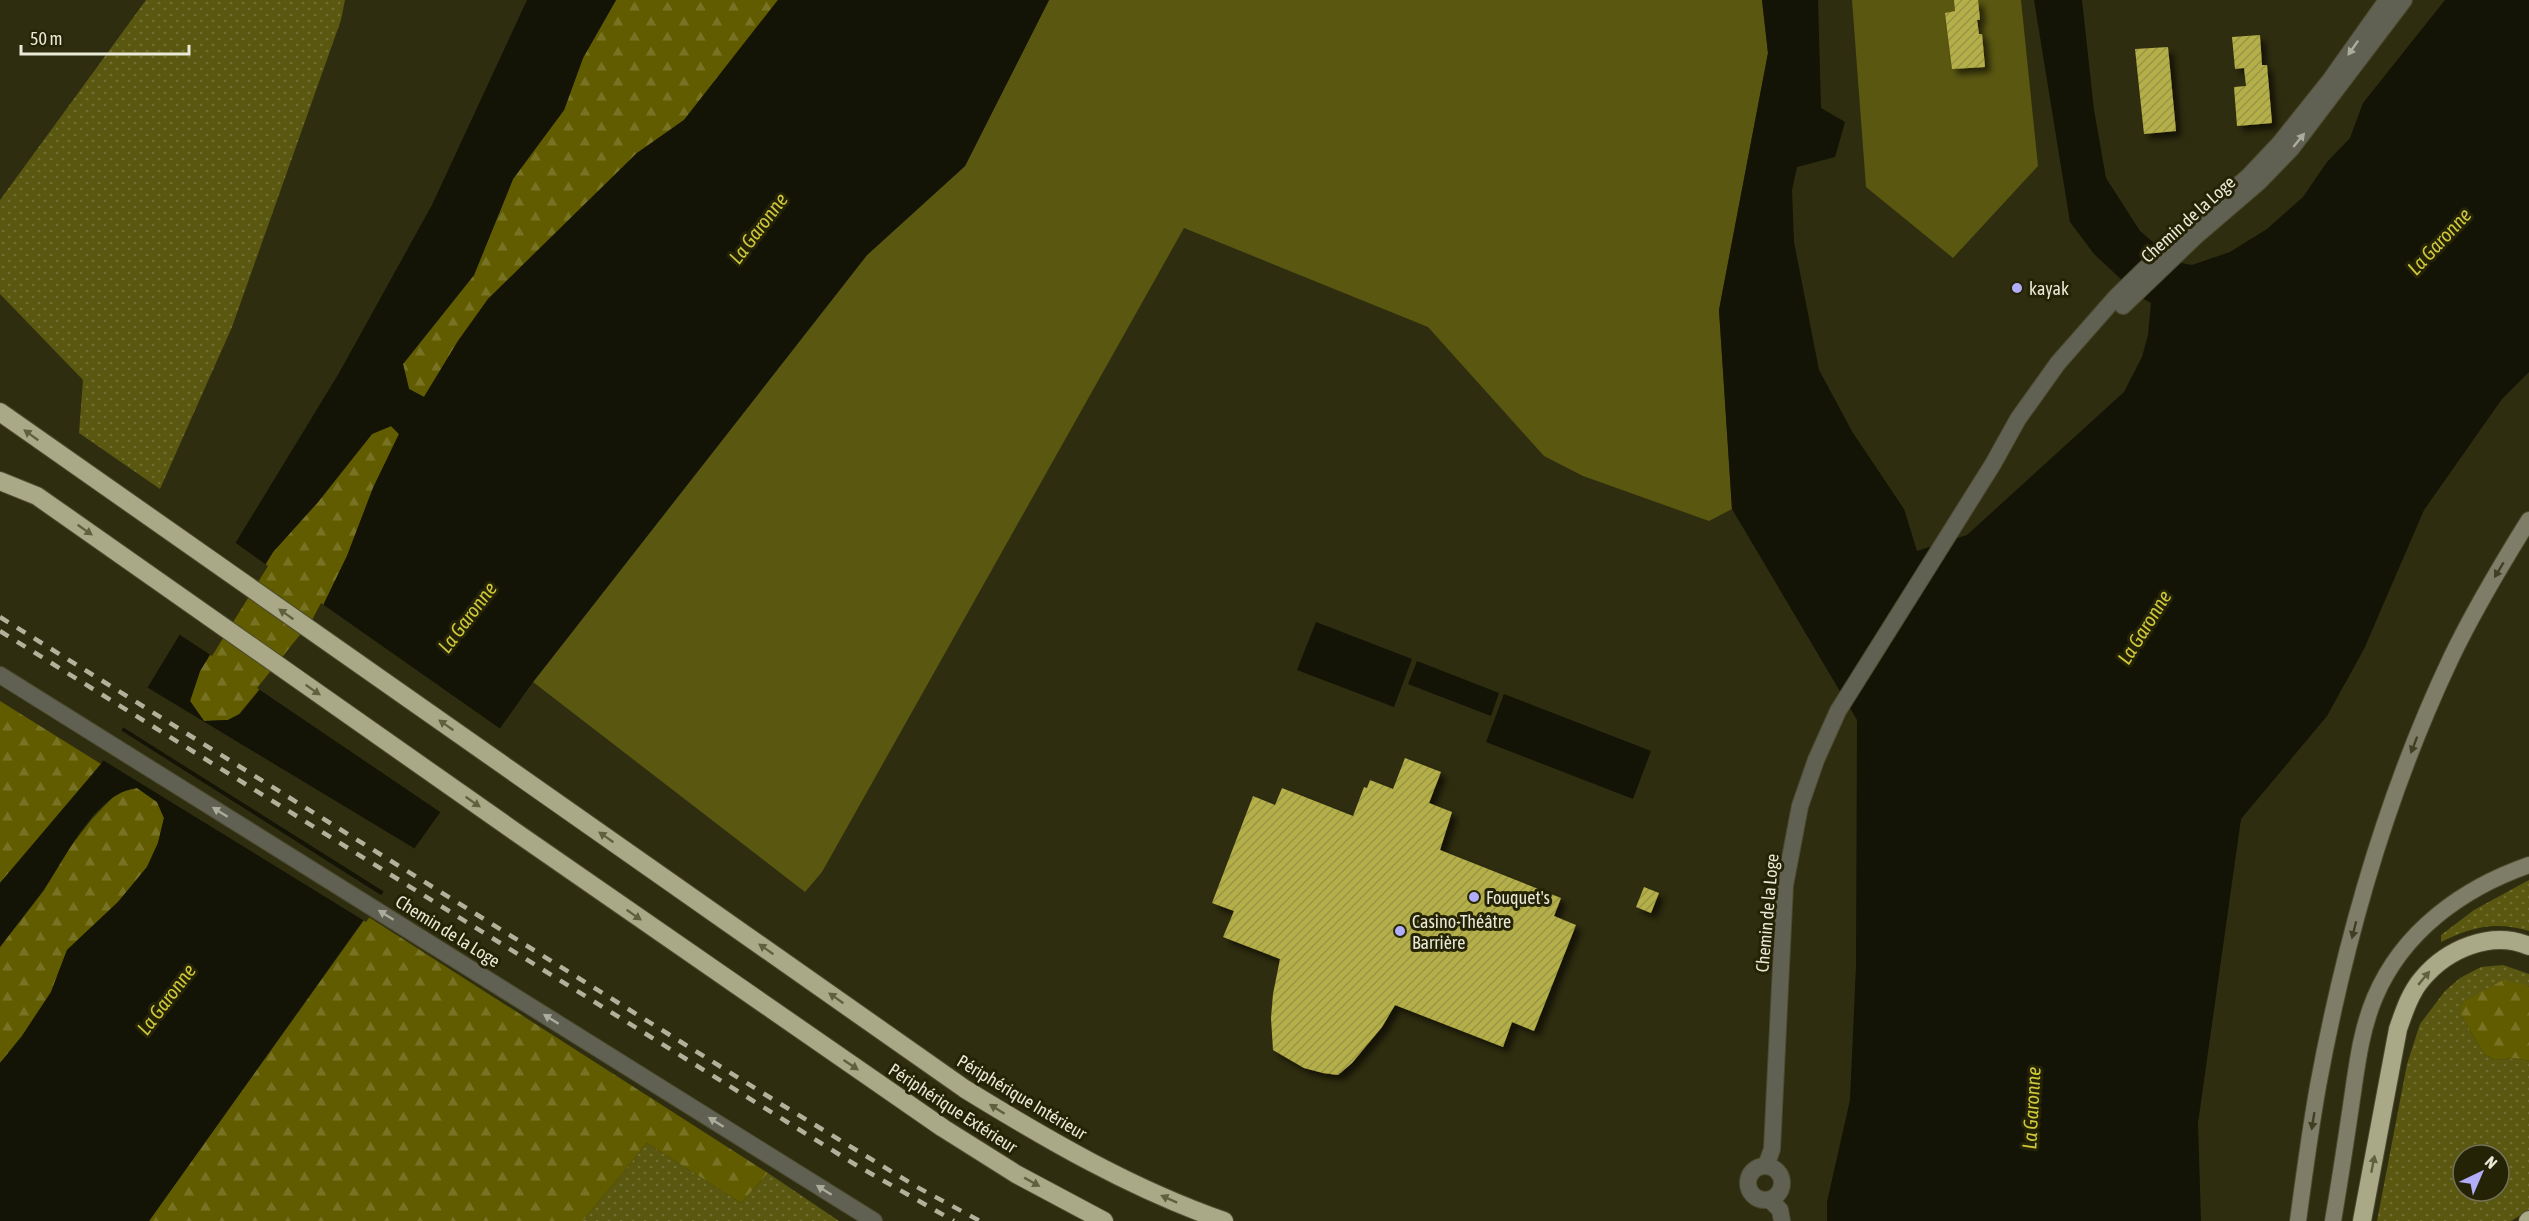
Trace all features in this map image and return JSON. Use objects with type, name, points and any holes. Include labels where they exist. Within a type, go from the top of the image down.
[{"type":"highway","name":"Périphérique Intérieur","points":[[0,412],[965,1089],[1040,1135],[1118,1177],[1224,1221]]},
{"type":"highway","points":[[0,470],[37,496]]},
{"type":"highway","points":[[0,481],[37,496]]},
{"type":"highway","name":"Périphérique Extérieur","points":[[37,496],[943,1128],[1016,1174],[1104,1221]]},
{"type":"highway","points":[[2362,1221],[2398,1029],[2407,1004],[2421,980],[2438,963],[2466,945],[2495,940],[2529,946]]},
{"type":"main road","points":[[2298,1221],[2318,1087],[2338,991],[2365,887],[2390,808],[2420,729],[2451,658],[2487,589],[2529,520]]},
{"type":"main road","points":[[2333,1221],[2361,1043],[2375,998],[2392,965],[2411,939],[2436,916],[2496,877],[2529,865]]},
{"type":"street","name":"Chemin de la Loge","points":[[1782,1221],[1780,1210],[1770,1200],[1759,1200],[1754,1197],[1748,1182],[1754,1170],[1766,1166],[1772,1138],[1785,885],[1800,806],[1816,760],[1838,711],[1993,464],[2018,419],[2052,372],[2120,301],[2280,143],[2331,79],[2387,0]]},
{"type":"street","name":"Chemin de la Loge","points":[[2191,232],[2259,182],[2291,149],[2404,0]]},
{"type":"street","name":"Chemin de la Loge","points":[[0,675],[874,1221]]},
{"type":"street","points":[[1766,1166],[1777,1171],[1782,1181],[1779,1193],[1770,1200]]},
{"type":"shaded area","points":[[146,0],[345,0],[341,20],[232,327],[160,489],[79,433],[83,380],[0,294],[0,200]]},
{"type":"shaded area","points":[[1049,0],[1762,0],[1768,53],[1719,310],[1732,509],[1709,521],[1583,476],[1544,456],[1428,327],[1184,228],[822,872],[805,892],[533,682],[867,255],[965,166]]},
{"type":"shaded area","points":[[1852,0],[2021,0],[2038,166],[1953,258],[1866,187]]},
{"type":"shaded area","points":[[2529,880],[2529,931],[2505,926],[2484,927],[2441,942],[2441,935],[2474,910]]},
{"type":"shaded area","points":[[2503,965],[2529,974],[2529,987],[2527,985],[2461,1015],[2484,1054],[2495,1060],[2515,1058],[2529,1061],[2529,1210],[2511,1221],[2377,1221],[2407,1064],[2420,1024],[2445,991],[2460,978],[2481,967]]},
{"type":"shaded area","points":[[647,1143],[741,1203],[768,1173],[839,1221],[583,1221]]},
{"type":"green space","points":[[616,0],[778,0],[684,120],[637,153],[488,299],[458,341],[424,397],[409,389],[403,364],[474,275],[513,179],[564,110],[583,58]]},
{"type":"green space","points":[[391,426],[399,434],[373,488],[347,556],[315,622],[239,714],[228,720],[204,721],[190,701],[200,671],[273,552],[318,502],[372,434]]},
{"type":"green space","points":[[0,701],[101,764],[0,883]]},
{"type":"green space","points":[[137,788],[157,802],[164,818],[158,843],[147,867],[118,902],[67,950],[51,992],[22,1036],[0,1063],[0,947],[44,890],[67,851],[92,819],[115,795],[124,790]]},
{"type":"green space","points":[[367,916],[768,1173],[741,1203],[647,1143],[583,1221],[149,1221]]},
{"type":"green space","points":[[2503,980],[2529,987],[2529,1061],[2515,1058],[2495,1060],[2484,1054],[2461,1015],[2462,1003]]},
{"type":"water","name":"La Garonne","points":[[527,0],[616,0],[583,58],[564,110],[513,179],[474,275],[403,364],[409,389],[424,397],[458,341],[488,299],[637,153],[684,120],[778,0],[1049,0],[965,166],[867,255],[533,682],[149,1221],[0,1221],[0,1063],[22,1036],[51,992],[67,950],[118,902],[147,867],[158,843],[164,818],[157,802],[137,788],[122,793],[107,802],[94,814],[43,891],[0,947],[0,883],[101,764],[339,373],[432,205]],"holes":[[[391,426],[399,434],[373,488],[347,556],[315,622],[240,714],[228,720],[204,721],[190,701],[200,671],[273,552],[318,502],[372,434]]]},
{"type":"water","name":"La Garonne","points":[[1762,0],[1818,0],[1821,108],[1845,122],[1835,157],[1797,167],[1792,190],[1794,242],[1819,370],[1853,433],[1904,509],[1917,551],[1967,535],[2124,392],[2142,357],[2148,335],[2151,303],[2140,297],[2094,254],[2070,222],[2034,0],[2082,0],[2094,110],[2106,178],[2140,231],[2176,262],[2192,265],[2230,252],[2267,229],[2303,197],[2327,162],[2350,138],[2363,103],[2445,0],[2529,0],[2529,372],[2502,399],[2424,510],[2364,649],[2327,716],[2241,819],[2198,1123],[2201,1221],[1827,1221],[1827,1202],[1850,1100],[1856,966],[1857,720],[1732,509],[1719,310],[1768,53]]},
{"type":"water","points":[[1316,622],[1412,659],[1394,707],[1297,670]]},
{"type":"water","points":[[1417,661],[1499,693],[1491,716],[1408,684]]},
{"type":"water","points":[[1504,694],[1651,751],[1633,799],[1486,742]]},
{"type":"pier","points":[[233,541],[268,566],[212,656],[177,633]]},
{"type":"pier","points":[[321,603],[502,730],[443,814],[257,688],[312,620]]},
{"type":"pier","points":[[145,686],[417,850],[386,893],[121,726]]},
{"type":"pier","points":[[119,729],[384,897],[366,922],[101,759]]},
{"type":"building","points":[[1954,0],[1978,0],[1980,20],[1977,20],[1979,34],[1982,34],[1985,67],[1952,69],[1945,13],[1955,11]]},
{"type":"building","points":[[2260,35],[2262,65],[2267,65],[2272,123],[2237,126],[2234,87],[2246,86],[2244,68],[2235,69],[2232,37]]},
{"type":"building","points":[[2168,47],[2176,131],[2144,134],[2135,49]]},
{"type":"building","name":"Casino-Théâtre Barrière","points":[[1405,758],[1441,772],[1429,803],[1452,812],[1440,850],[1561,898],[1554,916],[1576,925],[1534,1031],[1512,1022],[1503,1047],[1395,1005],[1382,1027],[1352,1063],[1338,1075],[1304,1068],[1273,1050],[1271,1018],[1280,959],[1223,937],[1234,911],[1212,903],[1253,796],[1275,805],[1282,788],[1353,816],[1364,787],[1367,788],[1370,780],[1393,789]]},
{"type":"building","points":[[1644,887],[1659,893],[1651,913],[1636,907]]},
{"type":"railway","points":[[0,617],[774,1100],[917,1187],[980,1221]]},
{"type":"railway","points":[[0,631],[856,1165],[954,1221]]},
{"type":"place","name":"kayak","points":[[2017,288]]},
{"type":"place","name":"Fouquet's","points":[[1474,897]]},
{"type":"place","name":"Casino-Théâtre Barrière","points":[[1400,931]]}]
